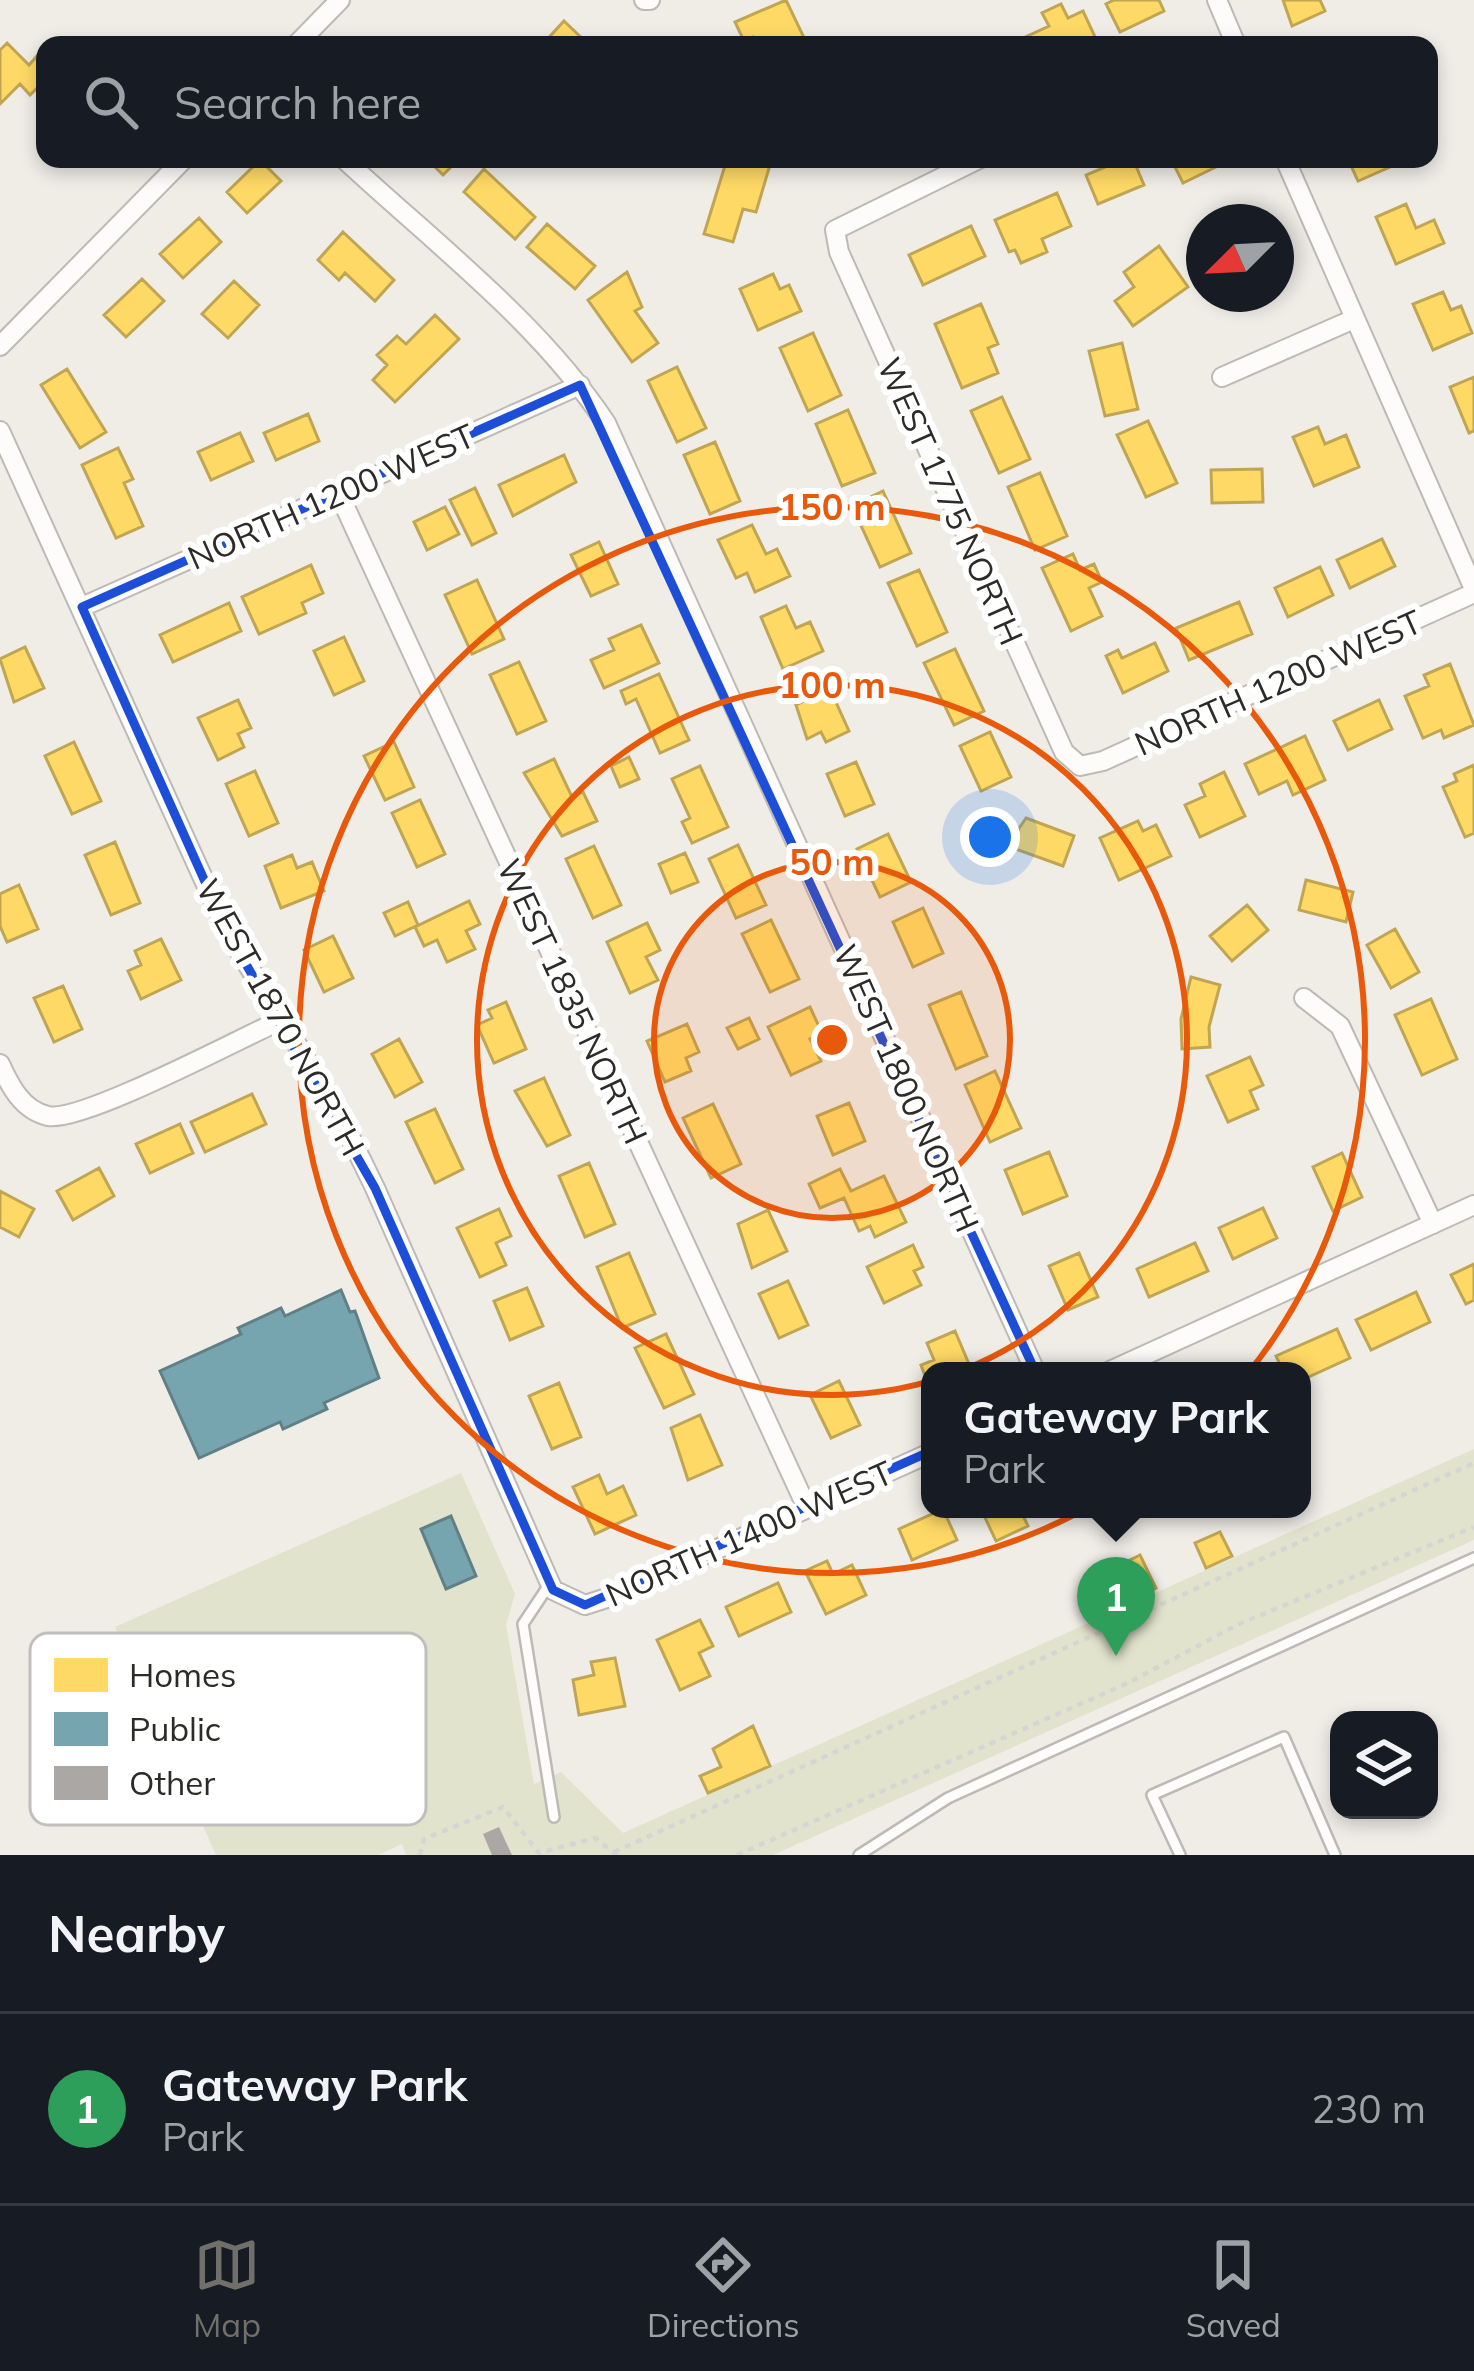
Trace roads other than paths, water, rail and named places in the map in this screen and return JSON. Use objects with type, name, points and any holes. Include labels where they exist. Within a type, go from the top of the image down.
[{"type":"street","points":[[305,36],[340,0]]},
{"type":"street","points":[[1217,0],[1231,36]]},
{"type":"street","points":[[0,346],[175,168]]},
{"type":"street","name":"WEST 1800 NORTH","points":[[353,168],[580,385],[605,423],[1031,1362]]},
{"type":"street","name":"WEST 1775 NORTH","points":[[961,168],[835,230],[848,274],[1064,752],[1081,766]]},
{"type":"street","points":[[1290,168],[1474,591]]},
{"type":"street","points":[[1222,377],[1354,319]]},
{"type":"street","name":"NORTH 1200 WEST","points":[[82,607],[580,385]]},
{"type":"street","name":"WEST 1870 NORTH","points":[[0,431],[228,933],[278,1022],[336,1108],[550,1585],[566,1600]]},
{"type":"street","name":"WEST 1835 NORTH","points":[[339,494],[807,1508]]},
{"type":"street","name":"NORTH 1200 WEST","points":[[1081,766],[1103,761],[1474,591]]},
{"type":"street","points":[[1304,998],[1340,1026],[1433,1224]]},
{"type":"street","points":[[0,1064],[19,1099],[34,1112],[73,1115],[278,1022]]},
{"type":"street","points":[[1130,1362],[1474,1205]]},
{"type":"street","name":"NORTH 1400 WEST","points":[[566,1600],[585,1605],[613,1596],[921,1457]]},
{"type":"lane","points":[[859,1855],[948,1798],[1474,1558]]},
{"type":"lane","points":[[550,1585],[524,1624],[554,1817]]},
{"type":"lane","points":[[1180,1855],[1153,1795],[1284,1736],[1335,1855]]},
{"type":"place","name":"Gateway Park","points":[[1116,1656]]}]
